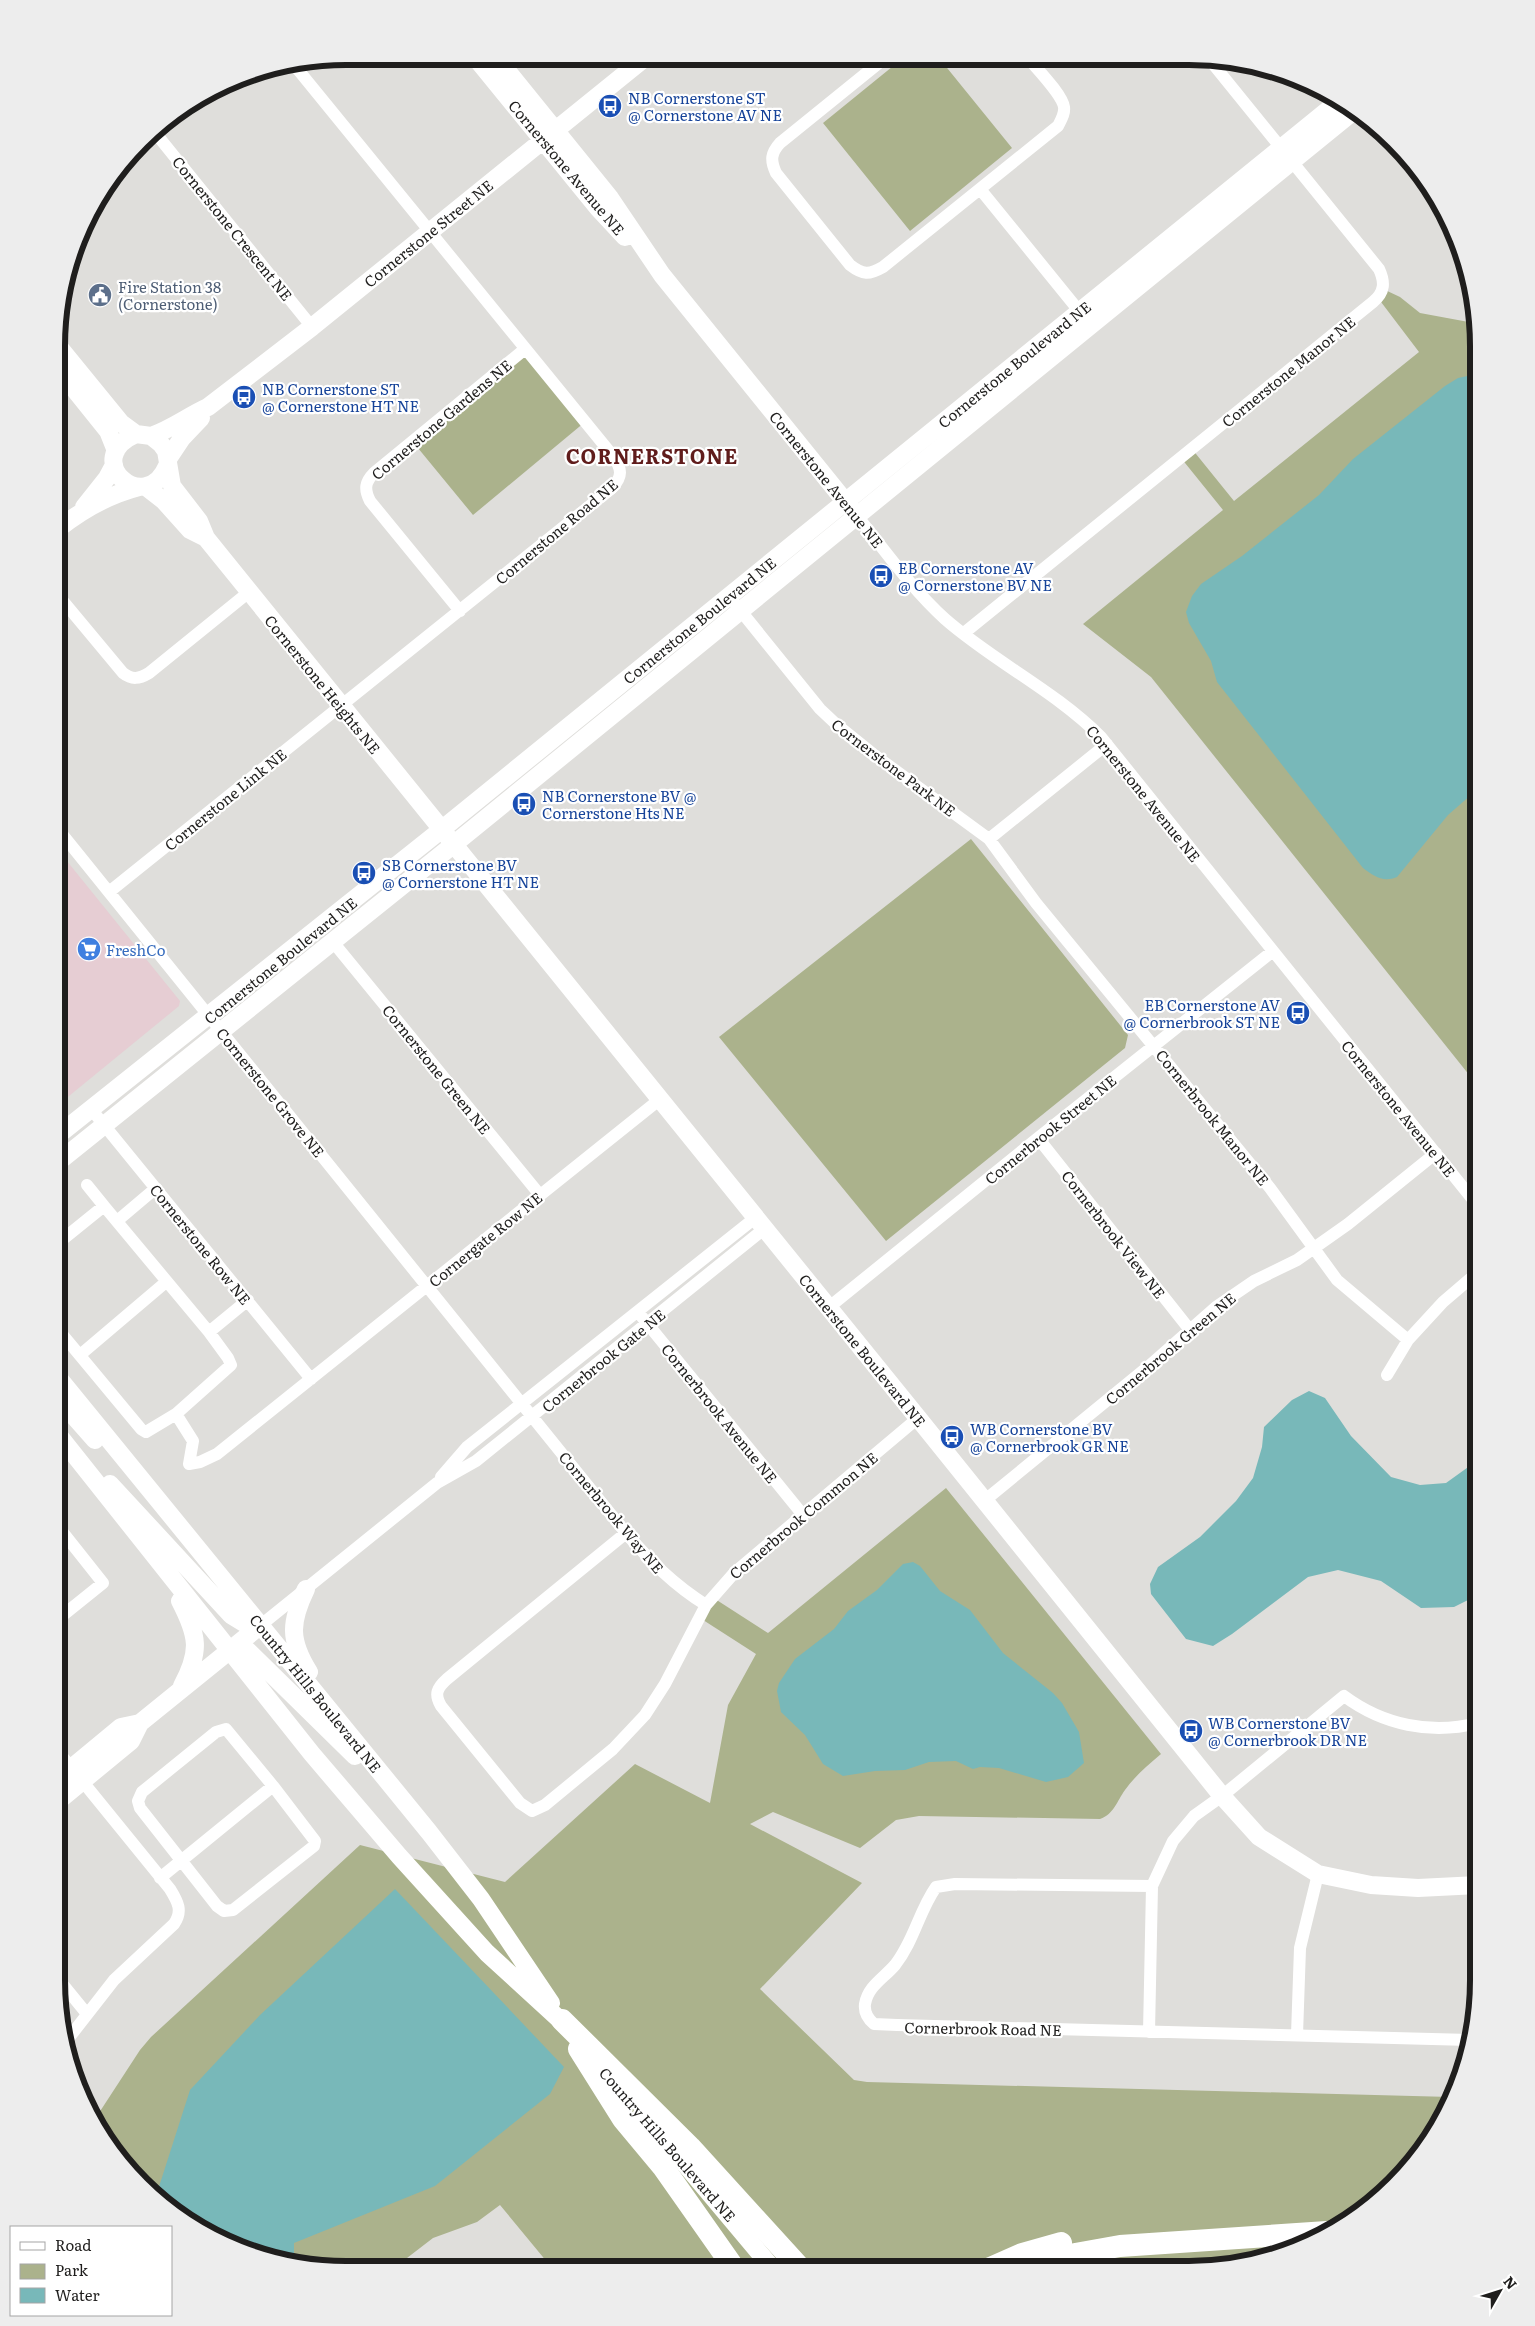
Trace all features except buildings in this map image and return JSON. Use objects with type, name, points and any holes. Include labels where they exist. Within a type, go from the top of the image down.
[{"type":"highway","points":[[562,2020],[623,2119],[663,2167],[729,2261]]},
{"type":"highway","points":[[562,2020],[690,2147],[794,2261]]},
{"type":"highway","points":[[1051,2261],[1064,2256],[1120,2246],[1311,2233]]},
{"type":"highway","points":[[1009,2261],[1042,2248],[1086,2238],[1136,2234],[1244,2237]]},
{"type":"street","name":"Cornerstone Avenue NE","points":[[482,65],[549,136]]},
{"type":"street","name":"Cornerstone Avenue NE","points":[[501,65],[598,208],[662,275],[910,582],[946,619],[1078,714],[1107,744],[1470,1196]]},
{"type":"street","name":"Cornerstone Street NE","points":[[144,435],[174,427],[191,415],[208,408],[312,327],[636,65]]},
{"type":"street","points":[[872,65],[780,143],[772,152],[771,162],[776,173],[850,265],[860,273],[871,274],[883,268],[1058,126],[1063,116],[1064,106],[1034,65]]},
{"type":"street","name":"Cornerstone Manor NE","points":[[964,633],[1378,298],[1384,282],[1378,269],[1214,66]]},
{"type":"street","points":[[298,69],[429,232]]},
{"type":"street","name":"Cornerstone Boulevard NE","points":[[65,1130],[441,830],[1333,105]]},
{"type":"street","name":"Cornerstone Boulevard NE","points":[[65,1157],[454,845],[1091,325],[1293,163],[1349,115]]},
{"type":"street","name":"Cornerstone Crescent NE","points":[[159,137],[312,327]]},
{"type":"street","points":[[980,189],[1091,325]]},
{"type":"street","name":"Cornerstone Road NE","points":[[340,705],[612,488],[621,476],[621,469],[613,456],[429,232]]},
{"type":"street","name":"Cornerstone Gardens NE","points":[[460,611],[370,501],[366,494],[366,484],[374,473],[525,349]]},
{"type":"street","name":"Cornerstone Heights NE","points":[[65,354],[121,423],[161,444],[168,463],[172,486],[199,521],[206,538],[454,845]]},
{"type":"street","name":"Cornerstone Heights NE","points":[[65,377],[108,431],[121,479],[132,486],[142,487],[164,501],[190,530],[206,538]]},
{"type":"street","name":"Cornerstone Street NE","points":[[168,463],[185,434],[198,423],[208,408]]},
{"type":"street","points":[[65,523],[81,510],[107,478],[121,442],[144,435]]},
{"type":"street","points":[[81,510],[120,492],[142,487],[159,480],[168,463]]},
{"type":"street","points":[[65,603],[123,673],[130,678],[137,678],[149,674],[249,592]]},
{"type":"street","name":"Cornerstone Park NE","points":[[729,596],[820,709],[837,725],[872,754],[989,838]]},
{"type":"street","name":"Cornerstone Link NE","points":[[109,892],[340,705]]},
{"type":"street","points":[[989,838],[1107,744]]},
{"type":"street","name":"Cornerstone Grove NE","points":[[65,838],[528,1410]]},
{"type":"street","name":"Cornerbrook Manor NE","points":[[989,838],[1036,903],[1270,1188],[1337,1280],[1408,1340]]},
{"type":"street","name":"Cornerstone Boulevard NE","points":[[454,845],[1222,1796],[1259,1837],[1318,1874],[1371,1885],[1418,1888],[1470,1885]]},
{"type":"street","name":"Cornerstone Green NE","points":[[333,942],[540,1195]]},
{"type":"street","name":"Cornerbrook Street NE","points":[[828,1308],[1154,1045],[1273,952]]},
{"type":"street","name":"Cornergate Row NE","points":[[176,1414],[193,1441],[189,1464],[208,1459],[229,1447],[659,1100]]},
{"type":"street","name":"Cornerstone Row NE","points":[[91,1109],[311,1379]]},
{"type":"street","name":"Cornerbrook View NE","points":[[1038,1138],[1190,1330]]},
{"type":"street","name":"Cornerbrook Green NE","points":[[984,1500],[1236,1292],[1297,1260],[1348,1224],[1436,1153]]},
{"type":"street","points":[[65,1337],[141,1429],[146,1432],[176,1414],[231,1365],[209,1332],[87,1185]]},
{"type":"street","points":[[117,1221],[156,1188]]},
{"type":"street","points":[[65,1238],[104,1206]]},
{"type":"street","name":"Cornerbrook Gate NE","points":[[261,1625],[437,1483],[476,1462],[528,1410],[638,1311],[760,1223]]},
{"type":"street","name":"Cornerbrook Gate NE","points":[[528,1410],[648,1323],[760,1223]]},
{"type":"street","points":[[1387,1375],[1408,1340],[1443,1302],[1470,1279]]},
{"type":"street","points":[[80,1354],[166,1282]]},
{"type":"street","points":[[209,1332],[248,1300]]},
{"type":"street","name":"Cornerbrook Avenue NE","points":[[638,1311],[803,1515]]},
{"type":"street","name":"Country Hills Boulevard NE","points":[[65,1386],[341,1723],[481,1899],[531,1970],[562,2020]]},
{"type":"street","points":[[65,1406],[121,1469],[178,1523]]},
{"type":"street","name":"Cornerbrook Way NE","points":[[528,1410],[626,1533],[662,1573],[688,1594],[706,1605]]},
{"type":"street","name":"Cornerbrook Common NE","points":[[626,1533],[447,1679],[437,1690],[436,1695],[441,1706],[526,1808],[532,1811],[545,1805],[630,1733],[645,1715],[664,1684],[706,1605],[743,1564],[918,1418]]},
{"type":"street","points":[[65,1436],[231,1615],[249,1626],[261,1625]]},
{"type":"street","name":"Country Hills Boulevard NE","points":[[65,1443],[312,1754],[448,1911],[487,1953],[562,2020],[708,2189],[766,2261]]},
{"type":"street","points":[[65,1535],[103,1583],[65,1614]]},
{"type":"street","points":[[161,1565],[194,1632],[195,1658],[180,1691]]},
{"type":"street","points":[[306,1589],[293,1623],[294,1640],[301,1659],[341,1723]]},
{"type":"street","points":[[65,1790],[77,1774],[121,1727],[140,1723],[261,1625]]},
{"type":"street","points":[[229,1651],[242,1649],[248,1651],[378,1778],[400,1796]]},
{"type":"street","points":[[1148,2032],[1152,1886],[1173,1841],[1194,1816],[1222,1796],[1344,1696],[1358,1707],[1406,1726],[1434,1728],[1470,1725]]},
{"type":"street","points":[[226,1729],[272,1786],[314,1837],[314,1846],[228,1912],[217,1906],[140,1808],[138,1801],[142,1792],[216,1732],[226,1729]]},
{"type":"street","points":[[65,1760],[177,1899],[180,1908],[179,1916],[174,1924],[114,1980],[70,2036]]},
{"type":"street","points":[[65,1777],[77,1774]]},
{"type":"street","points":[[160,1878],[272,1786]]},
{"type":"street","points":[[1297,2035],[1300,1948],[1318,1874]]},
{"type":"street","name":"Cornerbrook Road NE","points":[[1152,1886],[955,1884],[936,1887],[926,1901],[917,1928],[894,1966],[869,1993],[865,2005],[865,2013],[874,2024],[1464,2040]]},
{"type":"street","points":[[65,1988],[87,2014]]},
{"type":"shaded area","name":"FreshCo","points":[[65,859],[180,1001],[179,1006],[65,1099]]},
{"type":"green space","points":[[894,65],[945,65],[1012,148],[910,231],[823,123]]},
{"type":"green space","points":[[1383,289],[1400,297],[1420,313],[1469,322],[1470,1076],[1151,677],[1083,624],[1223,510],[1181,458],[1192,449],[1234,501],[1419,352],[1378,298]]},
{"type":"green space","points":[[525,349],[585,422],[473,515],[413,442]]},
{"type":"green space","points":[[971,839],[1128,1035],[1125,1048],[886,1241],[719,1037]]},
{"type":"green space","points":[[946,1488],[1161,1754],[1133,1780],[1112,1811],[1100,1819],[919,1816],[896,1820],[860,1848],[773,1812],[750,1824],[862,1883],[760,1989],[854,2080],[867,2082],[1445,2097],[1423,2136],[1412,2151],[1388,2179],[1360,2203],[1330,2223],[1297,2240],[1244,2256],[1226,2259],[1189,2261],[546,2261],[500,2205],[477,2222],[433,2238],[403,2261],[346,2261],[291,2256],[238,2240],[205,2223],[175,2203],[147,2179],[123,2151],[99,2113],[140,2050],[151,2037],[360,1845],[505,1882],[635,1764],[710,1803],[728,1705],[756,1654],[700,1618],[712,1597],[768,1633]]},
{"type":"water","points":[[1470,375],[1470,796],[1448,815],[1397,877],[1383,879],[1363,868],[1217,682],[1211,661],[1189,623],[1186,612],[1192,596],[1201,584],[1242,556],[1319,495],[1353,459],[1445,386],[1458,378]]},
{"type":"water","points":[[1309,1391],[1325,1398],[1351,1436],[1391,1477],[1420,1485],[1446,1483],[1470,1466],[1470,1599],[1454,1607],[1421,1608],[1381,1581],[1338,1570],[1308,1577],[1213,1646],[1186,1639],[1151,1594],[1150,1584],[1158,1567],[1200,1537],[1236,1501],[1253,1478],[1262,1447],[1264,1427],[1292,1400]]},
{"type":"water","points":[[913,1562],[920,1566],[940,1591],[970,1610],[1003,1653],[1053,1693],[1062,1703],[1079,1732],[1084,1763],[1068,1777],[1046,1782],[999,1768],[980,1767],[973,1769],[956,1761],[929,1762],[905,1770],[875,1771],[843,1776],[823,1764],[805,1735],[781,1712],[777,1691],[779,1683],[795,1659],[834,1629],[848,1611],[877,1590],[903,1564]]},
{"type":"water","points":[[395,1889],[564,2067],[550,2094],[435,2186],[294,2243],[294,2256],[291,2256],[238,2240],[222,2232],[190,2214],[158,2189],[190,2090],[260,2015]]},
{"type":"place","name":"NB Cornerstone ST @ Cornerstone AV NE","points":[[610,106]]},
{"type":"place","name":"Fire Station 38 (Cornerstone)","points":[[100,295]]},
{"type":"place","name":"NB Cornerstone ST @ Cornerstone HT NE","points":[[244,397]]},
{"type":"place","name":"EB Cornerstone AV @ Cornerstone BV NE","points":[[881,576]]},
{"type":"place","name":"NB Cornerstone BV @ Cornerstone Hts NE","points":[[524,804]]},
{"type":"place","name":"SB Cornerstone BV @ Cornerstone HT NE","points":[[364,873]]},
{"type":"place","name":"FreshCo","points":[[89,949]]},
{"type":"place","name":"EB Cornerstone AV @ Cornerbrook ST NE","points":[[1298,1013]]},
{"type":"place","name":"WB Cornerstone BV @ Cornerbrook GR NE","points":[[952,1437]]},
{"type":"place","name":"WB Cornerstone BV @ Cornerbrook DR NE","points":[[1191,1731]]},
{"type":"district","name":"CORNERSTONE","points":[[652,455]]}]
